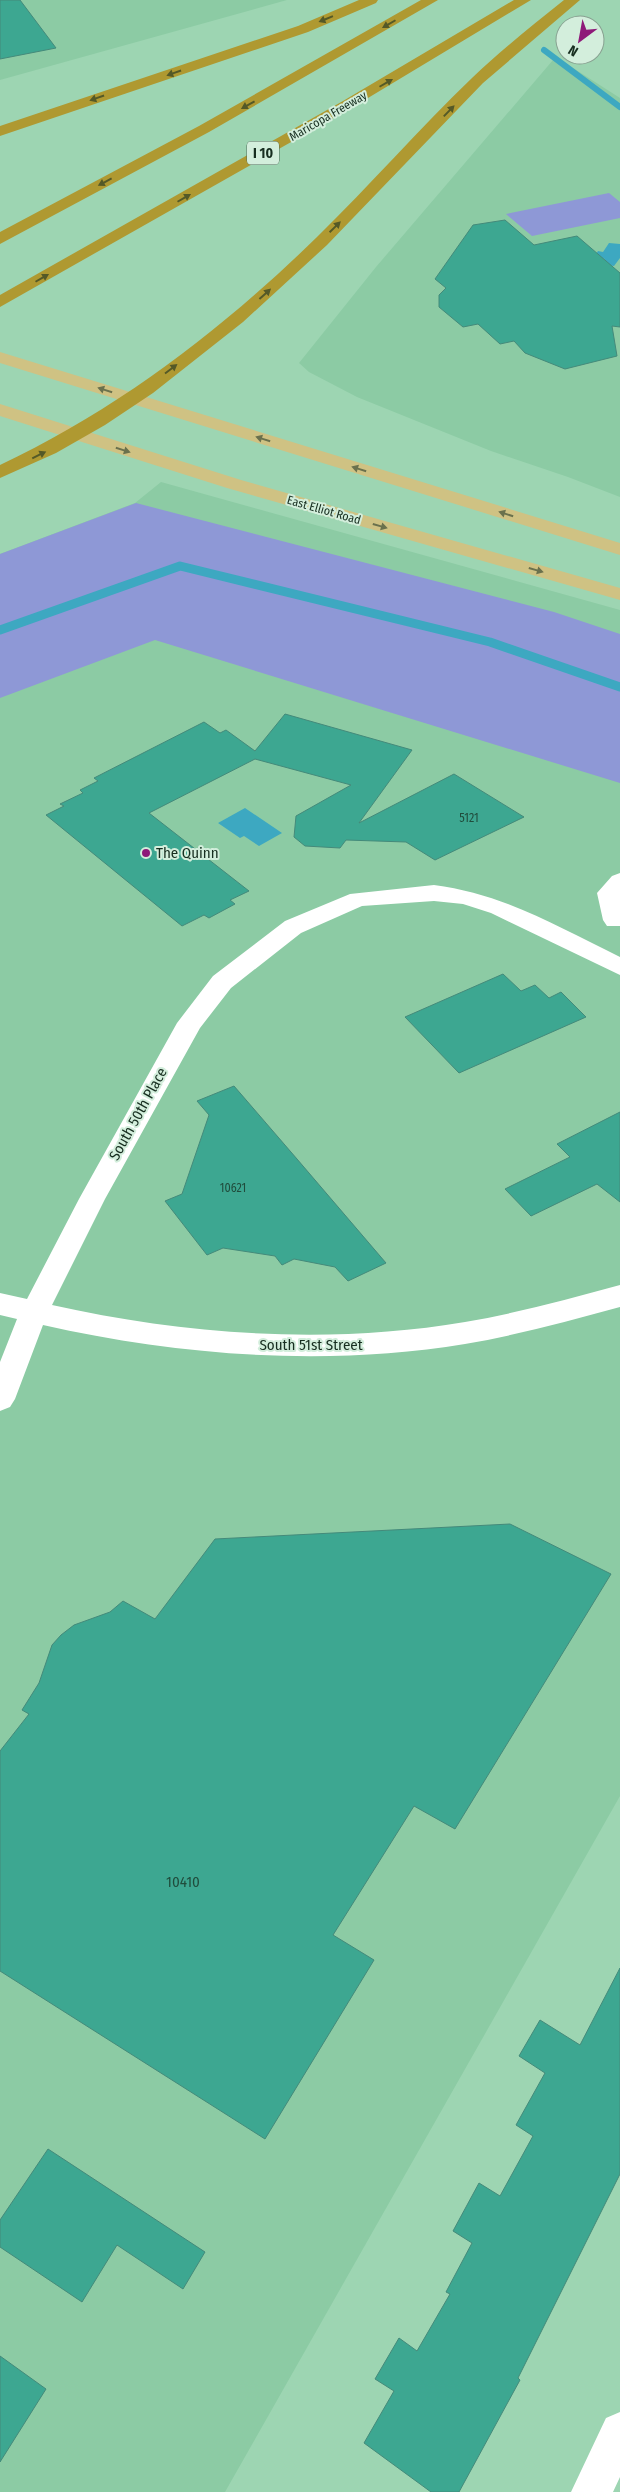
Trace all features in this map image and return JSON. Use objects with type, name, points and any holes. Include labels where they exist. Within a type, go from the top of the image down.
[{"type":"highway","points":[[0,131],[303,29],[371,0]]},
{"type":"highway","points":[[0,239],[204,129],[431,0]]},
{"type":"highway","name":"Maricopa Freeway","points":[[0,302],[395,77],[524,0]]},
{"type":"highway","points":[[0,472],[77,435],[132,399],[228,326],[266,294],[360,204],[477,81],[515,46],[573,0]]},
{"type":"main road","points":[[0,356],[132,399],[620,549]]},
{"type":"main road","name":"East Elliot Road","points":[[0,410],[234,484],[620,594]]},
{"type":"street","points":[[618,919],[609,893],[620,881]]},
{"type":"street","name":"South 50th Place","points":[[0,1400],[34,1312],[106,1173],[178,1043],[205,1002],[222,982],[293,927],[358,899],[434,893],[466,897],[499,908],[620,967]]},
{"type":"street","name":"South 51st Street","points":[[0,1304],[118,1331],[252,1345],[319,1347],[392,1344],[480,1331],[542,1319],[620,1296]]},
{"type":"street","points":[[592,2492],[620,2432]]},
{"type":"shaded area","points":[[0,0],[287,0],[0,80]]},
{"type":"shaded area","points":[[553,60],[555,61],[555,65],[570,66],[620,98],[620,497],[491,451],[357,397],[309,372],[299,363],[376,267]]},
{"type":"shaded area","points":[[609,193],[620,202],[620,218],[532,236],[506,214]]},
{"type":"shaded area","points":[[609,243],[620,244],[620,258],[614,266],[601,264],[605,259],[594,257],[598,251],[603,252]]},
{"type":"shaded area","points":[[161,482],[620,610],[620,1796],[225,2492],[0,2492],[0,554],[135,503]]},
{"type":"shaded area","points":[[136,503],[554,612],[620,634],[620,783],[155,640],[0,698],[0,554]]},
{"type":"shaded area","points":[[245,808],[282,833],[259,846],[244,836],[240,838],[218,823]]},
{"type":"building","points":[[0,0],[20,0],[56,48],[0,59]]},
{"type":"building","points":[[505,220],[534,245],[577,236],[620,273],[620,327],[612,326],[617,356],[565,369],[525,353],[514,341],[500,344],[478,324],[463,327],[439,307],[439,295],[446,288],[435,279],[473,225]]},
{"type":"building","name":"The Quinn","points":[[285,714],[412,750],[359,823],[454,774],[524,817],[435,860],[406,842],[346,840],[340,848],[305,846],[294,837],[296,816],[351,785],[255,759],[149,813],[249,891],[230,900],[235,904],[209,918],[204,915],[182,926],[46,815],[64,806],[60,804],[83,793],[80,790],[98,781],[94,778],[204,722],[220,733],[226,730],[255,751]]},
{"type":"building","points":[[503,974],[521,991],[535,985],[549,998],[561,992],[586,1017],[459,1073],[405,1017]]},
{"type":"building","points":[[234,1086],[386,1263],[348,1281],[335,1267],[294,1259],[282,1265],[275,1256],[223,1248],[207,1255],[165,1201],[182,1194],[209,1115],[197,1101]]},
{"type":"building","points":[[620,1112],[620,1202],[597,1184],[531,1216],[505,1189],[570,1157],[557,1144]]},
{"type":"building","points":[[510,1524],[611,1574],[455,1829],[414,1806],[333,1935],[374,1960],[265,2139],[0,1971],[0,1751],[29,1714],[22,1710],[39,1683],[52,1645],[61,1635],[74,1625],[110,1612],[123,1601],[155,1619],[215,1539]]},
{"type":"building","points":[[620,1968],[620,2174],[518,2378],[520,2380],[459,2492],[431,2492],[364,2443],[394,2391],[375,2379],[399,2338],[417,2351],[450,2294],[446,2292],[472,2243],[453,2231],[479,2183],[500,2196],[533,2136],[516,2125],[545,2073],[519,2056],[540,2020],[580,2045]]},
{"type":"building","points":[[48,2149],[205,2252],[183,2289],[117,2245],[82,2302],[0,2247],[0,2220]]},
{"type":"building","points":[[0,2356],[46,2389],[0,2462]]},
{"type":"waterway","points":[[544,50],[620,107]]},
{"type":"waterway","points":[[0,630],[180,566],[490,642],[620,687]]},
{"type":"place","name":"The Quinn","points":[[146,853]]}]
